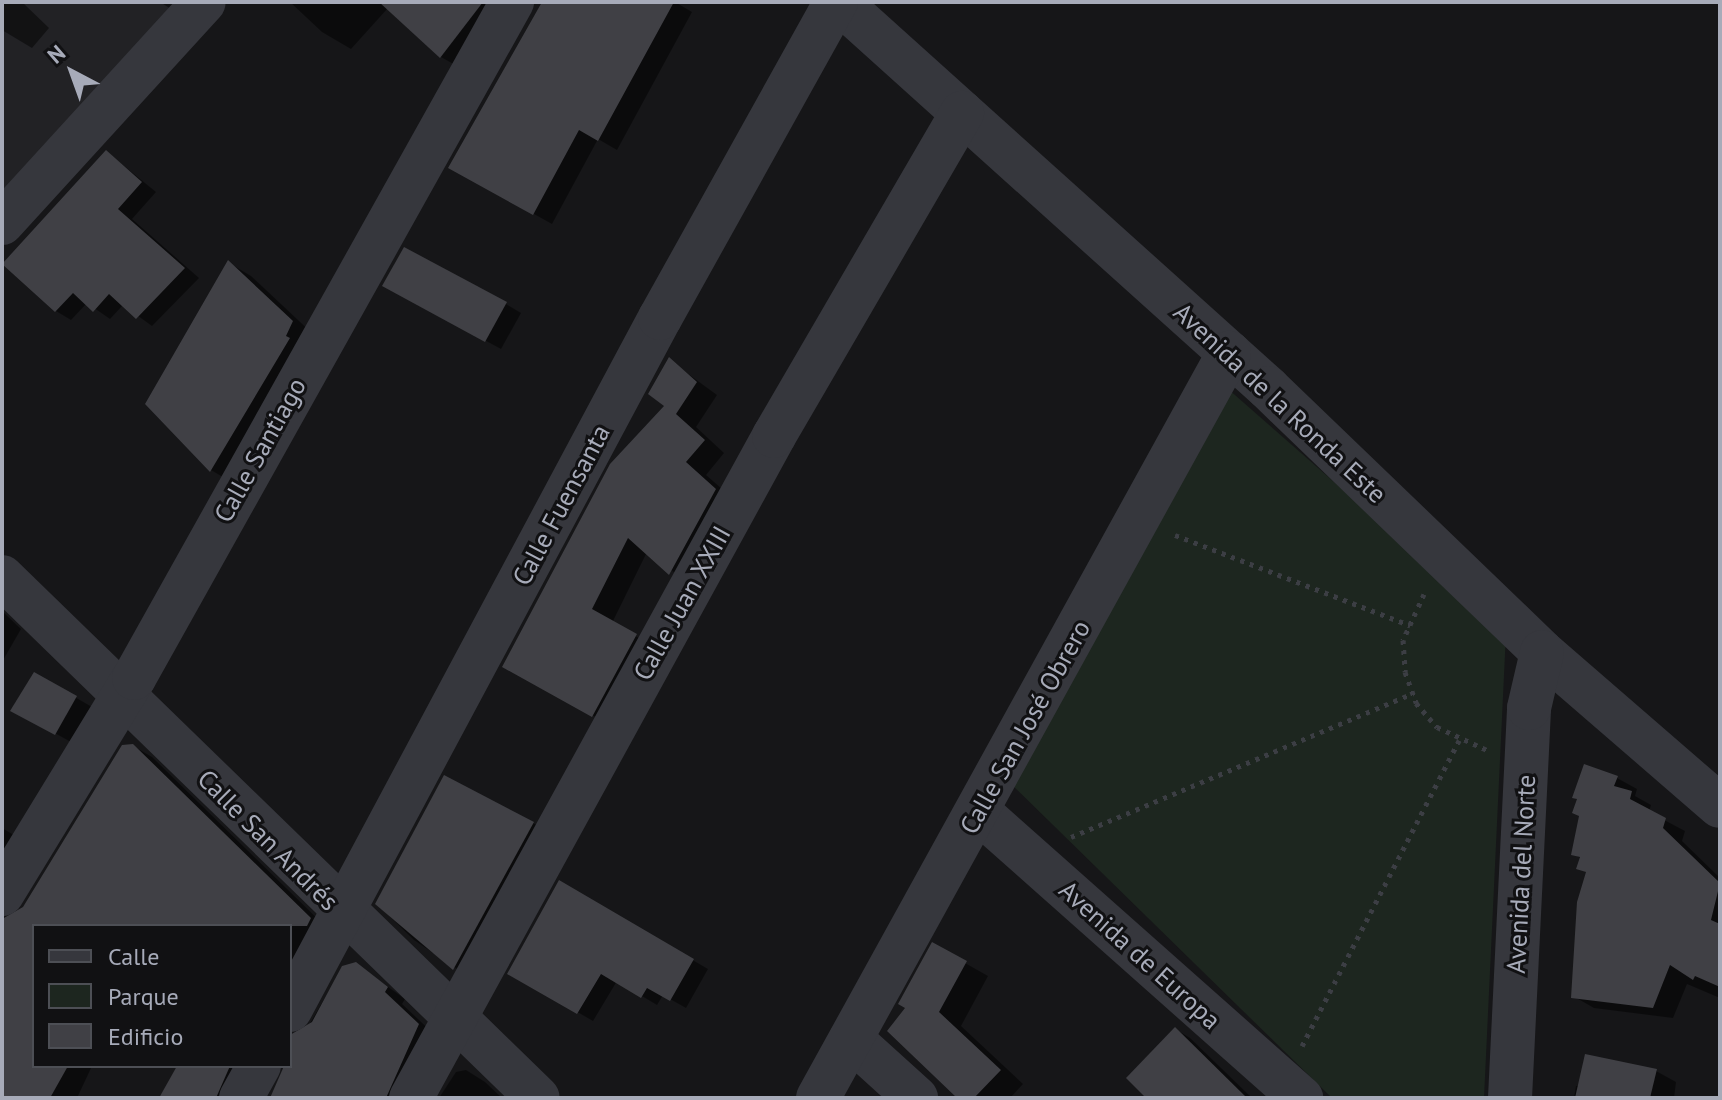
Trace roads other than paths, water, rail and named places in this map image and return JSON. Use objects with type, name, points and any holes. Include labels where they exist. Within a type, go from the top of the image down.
[{"type":"street","points":[[2,223],[204,2]]},
{"type":"street","name":"Calle Santiago","points":[[2,894],[123,695],[512,2]]},
{"type":"street","name":"Avenida de la Ronda Este","points":[[837,2],[1229,353],[1542,652],[1720,806]]},
{"type":"street","name":"Calle Fuensanta","points":[[292,1006],[660,318],[837,2]]},
{"type":"street","name":"Calle Juan XXIII","points":[[411,1098],[774,436],[962,113]]},
{"type":"street","name":"Calle San José Obrero","points":[[818,1098],[979,812],[1229,353]]},
{"type":"street","name":"Calle San Andrés","points":[[2,577],[343,914],[538,1098]]},
{"type":"street","name":"Avenida del Norte","points":[[1510,1098],[1529,708],[1542,652]]},
{"type":"street","name":"Avenida de Europa","points":[[979,812],[1292,1090]]},
{"type":"street","points":[[851,1039],[916,1098]]},
{"type":"street","points":[[241,1098],[258,1068]]}]
